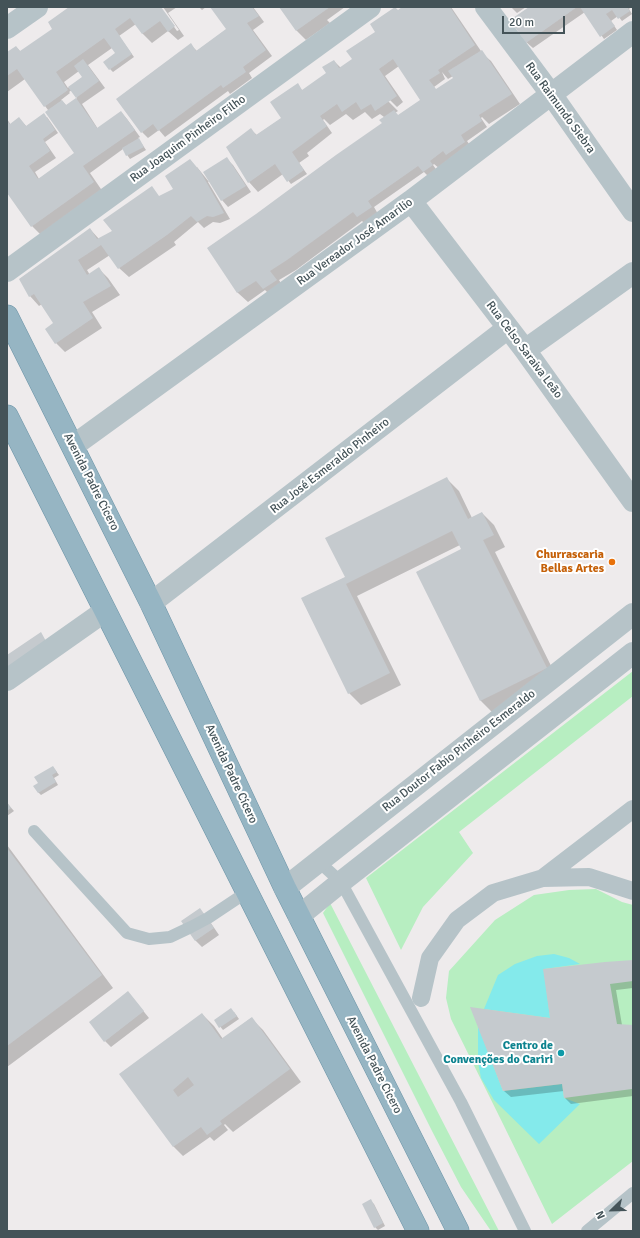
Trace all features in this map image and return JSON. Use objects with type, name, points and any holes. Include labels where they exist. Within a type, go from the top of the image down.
[{"type":"highway","name":"Avenida Padre Cícero","points":[[7,316],[151,603],[285,888],[458,1231]]},
{"type":"highway","points":[[7,416],[418,1231]]},
{"type":"street","points":[[7,28],[37,7]]},
{"type":"street","name":"Rua Joaquim Pinheiro Filho","points":[[7,270],[370,7]]},
{"type":"street","name":"Rua Raimundo Siebra","points":[[486,7],[551,94],[633,211]]},
{"type":"street","name":"Rua Vereador José Amarilio","points":[[73,446],[411,201],[633,32]]},
{"type":"street","name":"Rua Celso Saraiva Leão","points":[[411,201],[525,350],[633,501]]},
{"type":"street","points":[[525,350],[633,273]]},
{"type":"street","name":"Rua José Esmeraldo Pinheiro","points":[[151,603],[508,328]]},
{"type":"street","points":[[7,680],[105,610]]},
{"type":"street","name":"Rua Doutor Fabio Pinheiro Esmeraldo","points":[[285,888],[633,614]]},
{"type":"street","points":[[299,916],[633,653]]},
{"type":"street","points":[[456,753],[476,776]]},
{"type":"street","points":[[543,878],[633,809]]},
{"type":"street","points":[[421,998],[430,958],[457,920],[493,893],[543,878],[589,877],[633,891]]},
{"type":"lane","points":[[34,831],[127,933],[149,939],[170,937],[208,918],[247,892]]},
{"type":"lane","points":[[318,861],[341,882],[457,1096],[525,1231]]},
{"type":"lane","points":[[587,1231],[633,1193]]},
{"type":"green space","points":[[633,671],[633,696],[459,832],[473,853],[423,907],[401,950],[366,878]]},
{"type":"green space","points":[[596,889],[622,902],[633,905],[633,1161],[552,1224],[451,1019],[446,998],[449,971],[495,920],[534,895],[569,890]]},
{"type":"green space","points":[[330,903],[499,1231],[491,1231],[461,1187],[432,1131],[323,913]]},
{"type":"water","points":[[554,954],[569,958],[580,964],[544,969],[550,1018],[484,1009],[498,975],[515,964],[537,956]]},
{"type":"water","points":[[478,1026],[503,1091],[562,1084],[564,1098],[580,1104],[539,1144],[494,1100],[481,1078],[478,1062]]},
{"type":"building","points":[[69,7],[161,7],[175,26],[168,32],[160,21],[142,34],[130,18],[115,29],[132,54],[109,70],[103,62],[115,53],[104,38],[56,72],[68,90],[44,107],[17,69],[7,76],[7,52],[16,46],[20,51],[52,29],[48,22]]},
{"type":"building","points":[[210,7],[252,7],[259,16],[247,23],[266,50],[243,67],[246,72],[223,88],[221,85],[158,131],[153,124],[141,133],[116,99],[191,43],[196,51],[226,29]]},
{"type":"building","points":[[279,7],[330,7],[296,31]]},
{"type":"building","points":[[395,7],[398,10],[402,7],[450,7],[475,45],[438,70],[440,73],[429,80],[436,89],[453,78],[448,71],[482,50],[512,94],[479,115],[482,121],[461,135],[465,142],[446,155],[443,151],[430,161],[433,165],[423,172],[418,166],[368,201],[372,207],[357,217],[353,212],[270,271],[277,280],[263,289],[256,281],[237,293],[207,248],[382,123],[379,120],[394,110],[398,115],[420,100],[393,59],[379,69],[397,96],[375,111],[371,104],[361,110],[356,102],[342,112],[337,104],[320,116],[327,126],[292,152],[304,170],[287,182],[275,164],[248,183],[226,147],[251,128],[256,135],[281,118],[270,102],[298,83],[302,90],[326,73],[322,67],[334,60],[339,68],[352,59],[346,51],[375,32],[370,24]]},
{"type":"building","points":[[529,7],[577,7],[526,43],[510,20]]},
{"type":"building","points":[[580,7],[627,7],[630,11],[618,19],[612,10],[606,14],[615,26],[600,37]]},
{"type":"building","points":[[83,59],[99,81],[76,98],[68,87],[82,77],[74,66]]},
{"type":"building","points":[[76,98],[97,128],[121,111],[135,130],[83,166],[94,182],[31,227],[7,193],[7,121],[10,124],[19,117],[26,126],[44,113],[55,130],[43,139],[50,151],[29,166],[38,179],[74,153],[45,112],[62,100],[66,105]]},
{"type":"building","points":[[139,138],[144,147],[126,156],[122,148]]},
{"type":"building","points":[[227,157],[246,186],[221,201],[203,172]]},
{"type":"building","points":[[190,159],[200,171],[224,213],[213,217],[207,216],[197,222],[191,216],[167,235],[118,269],[101,245],[78,260],[87,275],[99,267],[111,286],[83,302],[93,318],[55,344],[45,329],[53,323],[34,294],[29,297],[19,279],[90,228],[97,239],[112,231],[103,220],[152,186],[159,196],[173,189],[165,176]]},
{"type":"building","points":[[447,477],[468,519],[482,512],[494,535],[483,540],[547,668],[480,701],[416,572],[461,549],[452,531],[346,584],[390,673],[348,694],[301,598],[345,577],[325,538]]},
{"type":"building","points":[[41,632],[47,643],[7,670],[7,655]]},
{"type":"building","points":[[53,766],[57,772],[52,775],[56,782],[38,793],[33,786],[38,783],[34,777]]},
{"type":"building","points":[[7,802],[11,808],[7,811]]},
{"type":"building","points":[[7,848],[102,975],[7,1046]]},
{"type":"building","points":[[200,908],[214,928],[195,941],[181,921]]},
{"type":"building","name":"Centro de Convenções do Cariri","points":[[633,960],[633,981],[610,984],[617,1024],[633,1025],[632,1089],[564,1098],[562,1084],[503,1091],[470,1007],[550,1018],[543,969]]},
{"type":"building","points":[[128,991],[144,1011],[104,1042],[89,1022]]},
{"type":"building","points":[[231,1008],[237,1016],[219,1028],[214,1020]]},
{"type":"building","points":[[202,1013],[221,1039],[252,1017],[290,1069],[220,1121],[222,1124],[207,1135],[201,1127],[173,1147],[119,1074]],"holes":[[[188,1077],[194,1085],[178,1097],[173,1090]]]},
{"type":"building","points":[[371,1199],[383,1223],[374,1228],[362,1204]]},
{"type":"place","name":"Churrascaria Bellas Artes","points":[[612,562]]},
{"type":"place","name":"Centro de Convenções do Cariri","points":[[561,1053]]}]
